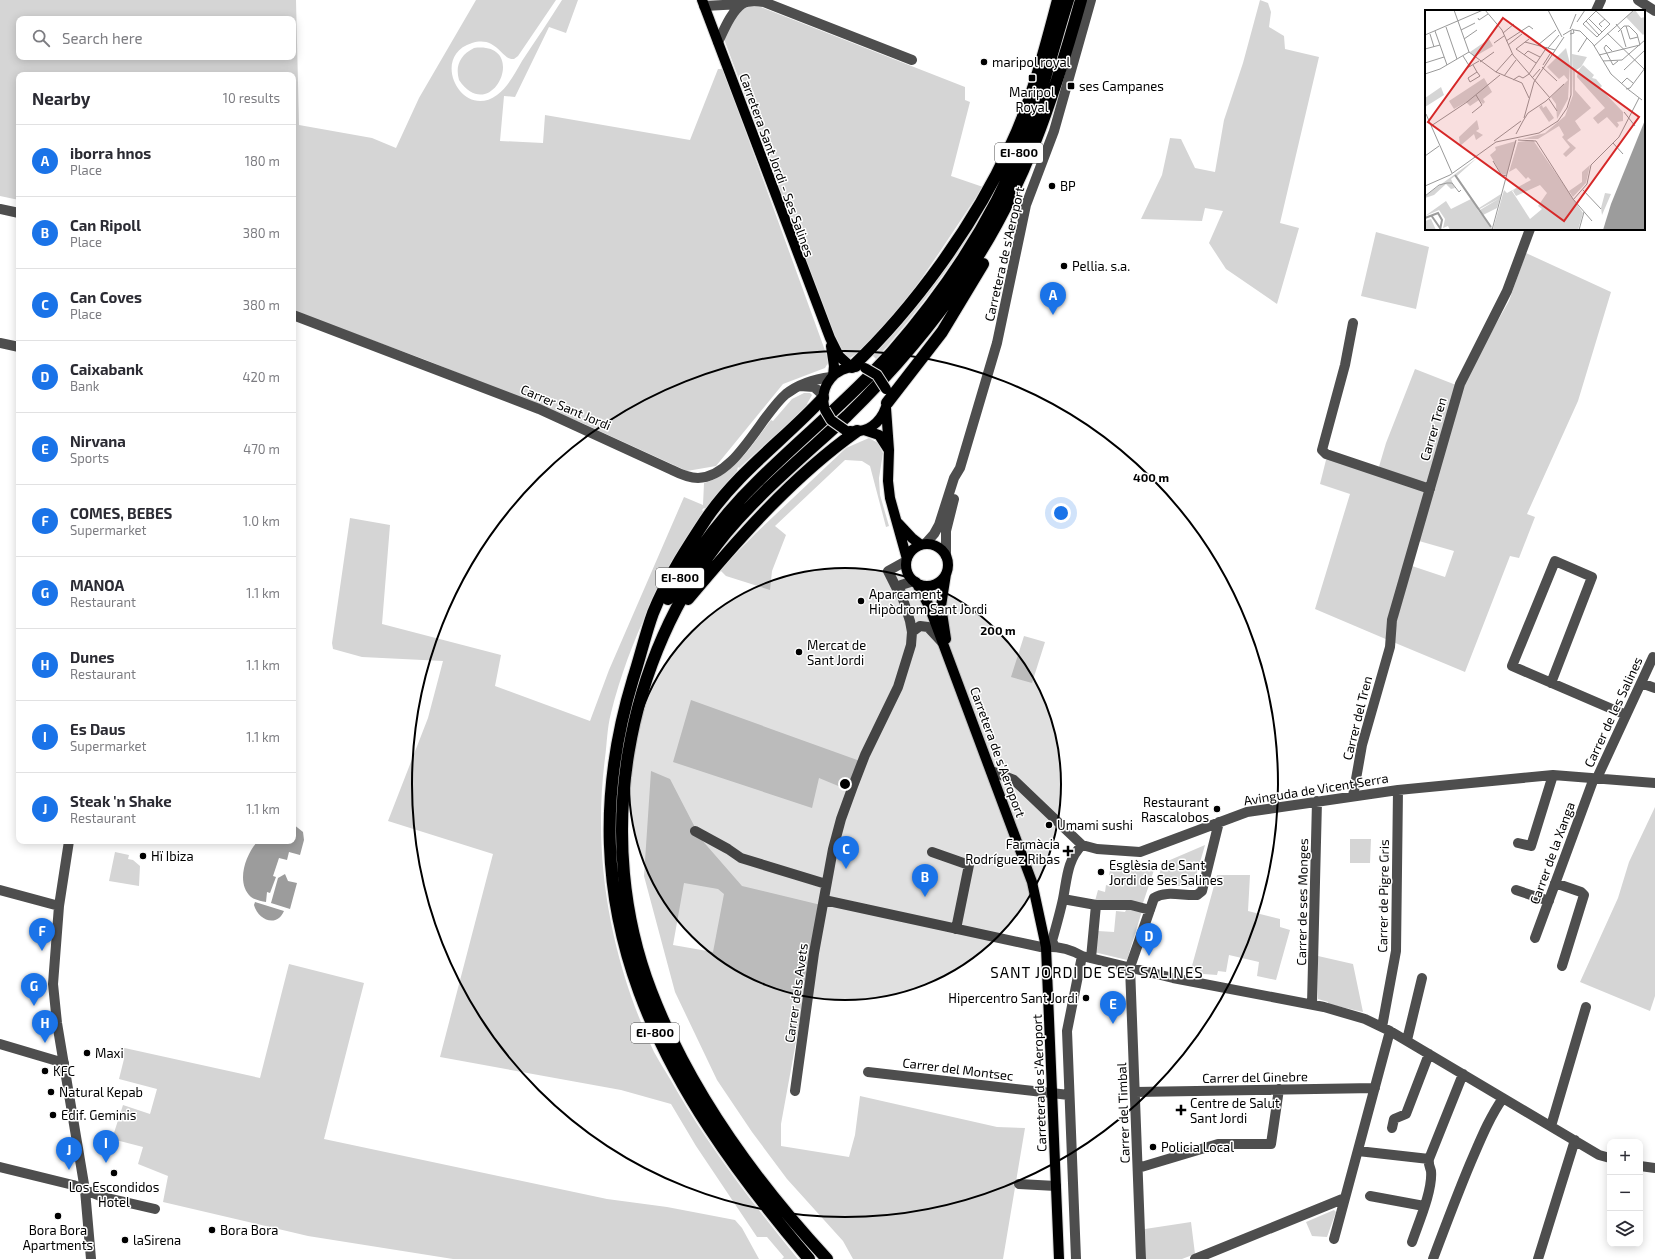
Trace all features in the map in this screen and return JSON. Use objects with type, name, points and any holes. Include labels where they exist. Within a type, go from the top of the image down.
[{"type":"highway","points":[[852,367],[872,348],[910,305],[965,227],[992,181],[1011,146],[1020,122],[1058,0]]},
{"type":"highway","name":"EI-800","points":[[809,1259],[745,1179],[680,1082],[648,1017],[634,980],[624,946],[617,914],[609,838],[611,790],[623,712],[641,656],[666,603],[681,576],[716,527],[757,482],[838,406],[891,353],[917,322],[959,265],[994,205],[1023,142],[1047,73],[1068,0]]},
{"type":"highway","name":"EI-800","points":[[827,1259],[779,1204],[716,1116],[691,1076],[660,1012],[646,978],[636,944],[630,913],[622,837],[624,792],[628,754],[636,715],[650,668],[669,622],[689,586],[710,555],[741,516],[765,490],[873,390],[898,363],[926,330],[968,272],[1008,203],[1046,116],[1081,0]]},
{"type":"highway","points":[[887,405],[953,314],[992,248],[1003,224],[1008,203]]},
{"type":"highway","points":[[641,656],[654,613],[672,574],[707,517],[726,493],[753,464],[824,401]]},
{"type":"highway","points":[[669,622],[717,565],[781,497],[855,430]]},
{"type":"main road","name":"Carretera Sant Jordi - Ses Salines","points":[[703,3],[830,338],[840,356],[852,367]]},
{"type":"main road","name":"Carretera Sant Jordi - Ses Salines","points":[[830,338],[834,358],[832,376]]},
{"type":"main road","points":[[889,450],[879,435],[855,430],[831,420],[824,401],[826,386],[832,376],[839,371],[852,367],[866,368],[877,375],[886,389],[889,450],[888,481],[890,498],[907,560],[908,573],[929,606],[950,659]]},
{"type":"main road","points":[[855,430],[880,420],[887,405]]},
{"type":"main road","points":[[897,521],[908,535],[923,544],[937,546],[946,556],[946,573],[941,606],[950,659]]},
{"type":"main road","points":[[907,560],[912,550],[923,544]]},
{"type":"main road","points":[[915,582],[930,585],[936,583],[946,573]]},
{"type":"main road","name":"Carretera de s'Aeroport","points":[[950,659],[1032,882],[1051,947],[1052,1094],[1059,1259]]},
{"type":"street","name":"Carretera de s'Aeroport","points":[[956,481],[1000,332],[1026,205],[1054,131],[1091,0]]},
{"type":"street","points":[[1597,10],[1602,0]]},
{"type":"street","points":[[1638,0],[1655,11]]},
{"type":"street","points":[[703,3],[742,4],[751,1],[764,2],[912,60]]},
{"type":"street","points":[[718,42],[734,13],[742,4]]},
{"type":"street","points":[[0,209],[16,212]]},
{"type":"street","name":"Carrer Tren","points":[[1390,647],[1392,620],[1460,384],[1507,291],[1530,230]]},
{"type":"street","name":"Carrer Sant Jordi","points":[[296,316],[539,409],[685,476],[698,478],[709,476],[728,464],[780,400],[796,387],[812,380],[832,376]]},
{"type":"street","points":[[1353,323],[1345,365],[1322,450],[1326,454],[1375,472],[1430,489]]},
{"type":"street","points":[[0,343],[16,346]]},
{"type":"street","points":[[796,387],[806,385],[814,387],[824,401]]},
{"type":"street","points":[[923,544],[934,534],[939,525],[956,481]]},
{"type":"street","points":[[946,556],[946,531],[956,481]]},
{"type":"street","points":[[903,601],[891,581],[888,571],[907,560]]},
{"type":"street","points":[[1551,682],[1592,577],[1555,561],[1512,666],[1626,715]]},
{"type":"street","points":[[915,582],[901,585],[900,590],[912,632],[920,626],[928,627],[943,643]]},
{"type":"street","name":"Carrer dels Avets","points":[[795,1090],[814,953],[826,884],[840,819],[865,755],[898,687],[907,658],[912,632]]},
{"type":"street","name":"Carrer del Tren","points":[[1353,796],[1362,745],[1390,647]]},
{"type":"street","name":"Carrer de les Salines","points":[[1595,778],[1653,656]]},
{"type":"street","points":[[1641,683],[1655,688]]},
{"type":"street","points":[[991,771],[1014,780],[1082,845],[1075,852],[1067,873],[1063,899],[1051,947]]},
{"type":"street","points":[[1518,843],[1531,846],[1553,775]]},
{"type":"street","name":"Avinguda de Vicent Serra","points":[[1082,845],[1098,849],[1140,852],[1247,812],[1398,790],[1553,775],[1655,783]]},
{"type":"street","name":"Carrer de la Xanga","points":[[1535,938],[1595,778]]},
{"type":"street","name":"Carrer de Pigre Gris","points":[[1334,1239],[1375,1088],[1386,1029],[1396,951],[1398,790]]},
{"type":"street","name":"Carrer de ses Monges","points":[[1312,1004],[1318,801]]},
{"type":"street","points":[[1130,967],[1154,898],[1159,895],[1198,894],[1202,890],[1219,822]]},
{"type":"street","points":[[695,832],[728,849],[741,858],[826,884]]},
{"type":"street","points":[[69,844],[59,906],[54,984],[57,1023],[85,1190],[91,1259]]},
{"type":"street","points":[[932,852],[969,865],[956,929]]},
{"type":"street","points":[[1555,883],[1581,892],[1584,895],[1562,966]]},
{"type":"street","points":[[0,890],[59,906]]},
{"type":"street","points":[[1516,890],[1549,901]]},
{"type":"street","points":[[1063,899],[1096,905],[1131,905],[1150,910]]},
{"type":"street","points":[[824,900],[956,929],[1074,951],[1086,957],[1174,978],[1312,1004],[1365,1019],[1407,1040],[1599,1155],[1607,1157]]},
{"type":"street","points":[[1076,1259],[1067,1031],[1086,957],[1096,905]]},
{"type":"street","name":"Carrer del Timbal","points":[[1130,967],[1141,1259]]},
{"type":"street","points":[[1407,1040],[1422,978]]},
{"type":"street","points":[[1551,1126],[1586,1007]]},
{"type":"street","points":[[0,1044],[64,1063]]},
{"type":"street","points":[[1392,1128],[1394,1119],[1406,1114],[1429,1054]]},
{"type":"street","name":"Carrer del Montsec","points":[[868,1072],[1069,1095]]},
{"type":"street","points":[[1412,1242],[1424,1206],[1431,1171],[1429,1159],[1462,1074]]},
{"type":"street","name":"Carrer del Ginebre","points":[[1135,1092],[1375,1088]]},
{"type":"street","points":[[1138,1168],[1218,1144],[1271,1144],[1279,1089]]},
{"type":"street","points":[[1433,1259],[1450,1212],[1480,1142],[1493,1113],[1503,1098]]},
{"type":"street","points":[[1538,1259],[1575,1140]]},
{"type":"street","points":[[1358,1152],[1429,1159]]},
{"type":"street","points":[[1643,1166],[1655,1168]]},
{"type":"street","points":[[0,1167],[85,1190],[103,1197],[155,1209]]},
{"type":"street","points":[[1019,1184],[1056,1186]]},
{"type":"street","points":[[1370,1196],[1424,1206]]},
{"type":"street","points":[[1195,1259],[1345,1198]]},
{"type":"street","points":[[1222,1259],[1224,1248]]},
{"type":"shaded area","points":[[0,0],[296,0],[299,125],[372,138],[396,148],[419,98],[476,0],[556,0],[518,56],[514,59],[510,59],[487,42],[480,41],[472,43],[459,50],[453,60],[452,72],[455,84],[462,93],[472,100],[484,101],[497,95],[508,84],[562,0],[578,0],[566,33],[549,27],[515,97],[504,96],[500,141],[543,143],[545,115],[690,140],[718,69],[723,69],[827,356],[828,363],[825,368],[783,384],[716,466],[687,471],[582,423],[426,360],[296,312],[296,72],[16,72],[16,199],[0,196]]},
{"type":"shaded area","points":[[1260,0],[1268,3],[1271,12],[1269,27],[1284,36],[1285,49],[1319,57],[1280,223],[1299,228],[1277,304],[1226,269],[1209,243],[1223,211],[1205,208],[1202,221],[1141,219],[1162,175],[1170,138],[1181,139],[1195,168],[1215,172],[1224,120],[1243,63]]},
{"type":"shaded area","points":[[744,6],[761,7],[965,87],[965,100],[970,102],[951,176],[983,187],[899,309],[866,346],[850,358],[844,355],[832,329],[724,39],[732,22]]},
{"type":"shaded area","points":[[474,48],[491,49],[500,57],[503,68],[500,79],[493,89],[483,94],[471,92],[459,80],[458,75],[458,66],[460,61],[465,54]]},
{"type":"shaded area","points":[[1015,145],[991,198],[952,262],[908,321],[876,359],[872,355],[896,327]]},
{"type":"shaded area","points":[[1376,232],[1429,247],[1416,309],[1361,296]]},
{"type":"shaded area","points":[[1526,253],[1611,292],[1578,401],[1527,514],[1535,517],[1519,558],[1510,556],[1465,672],[1393,642],[1398,615],[1412,566],[1445,577],[1454,551],[1419,541],[1467,375],[1509,301]]},
{"type":"shaded area","points":[[1415,369],[1456,385],[1428,485],[1378,470],[1386,443]]},
{"type":"shaded area","points":[[804,393],[810,393],[812,395],[807,404],[809,406],[775,438],[773,437],[739,468],[738,467],[737,471],[706,509],[704,508],[702,510],[704,512],[674,560],[649,609],[628,659],[611,713],[602,796],[601,834],[603,871],[608,909],[626,982],[639,1017],[654,1052],[704,1135],[750,1198],[798,1259],[782,1259],[784,1257],[767,1237],[757,1237],[696,1146],[671,1104],[621,1090],[440,1057],[493,854],[388,821],[428,718],[443,661],[362,657],[333,649],[332,643],[350,518],[390,525],[382,624],[501,655],[495,686],[590,721],[609,670],[684,497],[703,505],[704,483],[715,479],[734,466],[742,458],[771,420],[773,421],[792,399]]},
{"type":"shaded area","points":[[869,438],[878,443],[883,453],[879,478],[880,495],[889,526],[886,527],[870,466],[862,461],[845,460],[775,526],[786,535],[772,571],[770,590],[726,576],[720,570],[756,533],[846,448]]},
{"type":"shaded area","points":[[1329,457],[1425,490],[1388,640],[1315,609],[1350,494],[1320,484],[1326,460]]},
{"type":"shaded area","points":[[1024,636],[1045,642],[1032,683],[1011,677]]},
{"type":"shaded area","points":[[691,700],[860,761],[848,790],[819,778],[812,808],[673,762]]},
{"type":"shaded area","points":[[651,771],[670,779],[701,839],[742,886],[821,905],[781,1124],[781,1146],[849,1157],[855,1135],[860,1096],[997,1127],[1025,1128],[1003,1259],[853,1259],[843,1241],[787,1179],[752,1132],[717,1080],[675,992],[644,876]],"holes":[[[684,883],[718,889],[724,894],[713,952],[673,945]]]},
{"type":"shaded area","points":[[1655,807],[1655,996],[1650,1011],[1580,982],[1618,898],[1629,862]]},
{"type":"shaded area","points":[[296,826],[303,832],[304,840],[300,855],[289,852],[287,860],[279,858],[273,876],[276,877],[270,893],[267,892],[266,902],[251,897],[246,891],[244,884],[243,876],[246,860],[256,844],[296,844]]},
{"type":"shaded area","points":[[1350,839],[1371,839],[1370,863],[1350,863]]},
{"type":"shaded area","points":[[1205,845],[1193,887],[1167,885],[1167,883],[1156,884],[1163,863]]},
{"type":"shaded area","points":[[115,852],[129,855],[128,859],[133,860],[140,866],[139,886],[109,881]]},
{"type":"shaded area","points":[[1112,860],[1154,870],[1143,903],[1095,901],[1098,890],[1105,892],[1106,885],[1109,886],[1112,876],[1109,875]]},
{"type":"shaded area","points":[[285,874],[288,881],[297,883],[290,909],[271,903],[278,878]]},
{"type":"shaded area","points":[[1217,875],[1250,875],[1248,911],[1280,919],[1280,927],[1290,930],[1276,980],[1257,976],[1259,962],[1229,955],[1226,972],[1218,971],[1217,975],[1190,973]]},
{"type":"shaded area","points":[[255,902],[284,911],[277,919],[272,921],[268,920],[259,915],[254,905]]},
{"type":"shaded area","points":[[1127,908],[1142,911],[1127,960],[1094,952],[1098,931],[1114,932],[1116,911],[1125,912]]},
{"type":"shaded area","points":[[1318,956],[1353,964],[1363,1012],[1328,1004],[1328,1002],[1318,999]]},
{"type":"shaded area","points":[[289,964],[364,983],[324,1139],[607,1199],[667,1207],[735,1220],[742,1228],[759,1259],[453,1259],[308,1236],[163,1202],[168,1176],[138,1164],[143,1147],[112,1139],[123,1105],[150,1114],[157,1089],[119,1079],[124,1059],[120,1047],[260,1078]]},
{"type":"shaded area","points":[[1334,1210],[1336,1212],[1327,1237],[1312,1236],[1306,1222]]},
{"type":"shaded area","points":[[1191,1222],[1195,1254],[1182,1259],[1146,1259],[1145,1229]]},
{"type":"place","name":"maripol royal","points":[[984,62]]},
{"type":"place","name":"Maripol Royal","points":[[1032,78]]},
{"type":"place","name":"ses Campanes","points":[[1071,86]]},
{"type":"place","name":"BP","points":[[1052,186]]},
{"type":"place","name":"Pellia. s.a.","points":[[1064,266]]},
{"type":"place","name":"iborra hnos","points":[[1053,315]]},
{"type":"place","name":"Aparcament Hipòdrom Sant Jordi","points":[[861,601]]},
{"type":"place","name":"Mercat de Sant Jordi","points":[[799,652]]},
{"type":"place","name":"Restaurant Rascalobos","points":[[1217,809]]},
{"type":"place","name":"Umami sushi","points":[[1049,825]]},
{"type":"place","name":"Farmàcia Rodríguez Ribas","points":[[1068,851]]},
{"type":"place","name":"Hï Ibiza","points":[[143,856]]},
{"type":"place","name":"Can Coves","points":[[846,869]]},
{"type":"place","name":"Esglèsia de Sant Jordi de Ses Salines","points":[[1101,872]]},
{"type":"place","name":"Can Ripoll","points":[[925,897]]},
{"type":"place","name":"COMES, BEBES","points":[[42,951]]},
{"type":"place","name":"Caixabank","points":[[1149,956]]},
{"type":"place","name":"Hipercentro Sant Jordi","points":[[1086,998]]},
{"type":"place","name":"MANOA","points":[[34,1006]]},
{"type":"place","name":"Nirvana","points":[[1113,1024]]},
{"type":"place","name":"Dunes","points":[[45,1043]]},
{"type":"place","name":"Maxi","points":[[87,1053]]},
{"type":"place","name":"KFC","points":[[45,1071]]},
{"type":"place","name":"Natural Kepab","points":[[51,1092]]},
{"type":"place","name":"Centre de Salut Sant Jordi","points":[[1181,1110]]},
{"type":"place","name":"Edif. Geminis","points":[[53,1115]]},
{"type":"place","name":"Policia Local","points":[[1153,1147]]},
{"type":"place","name":"Es Daus","points":[[106,1163]]},
{"type":"place","name":"Steak 'n Shake","points":[[69,1170]]},
{"type":"place","name":"Los Escondidos Hotel","points":[[114,1173]]},
{"type":"place","name":"Bora Bora Apartments","points":[[58,1216]]},
{"type":"place","name":"Bora Bora","points":[[212,1230]]},
{"type":"place","name":"laSirena","points":[[125,1240]]},
{"type":"district","name":"SANT JORDI DE SES SALINES","points":[[1097,973]]}]
